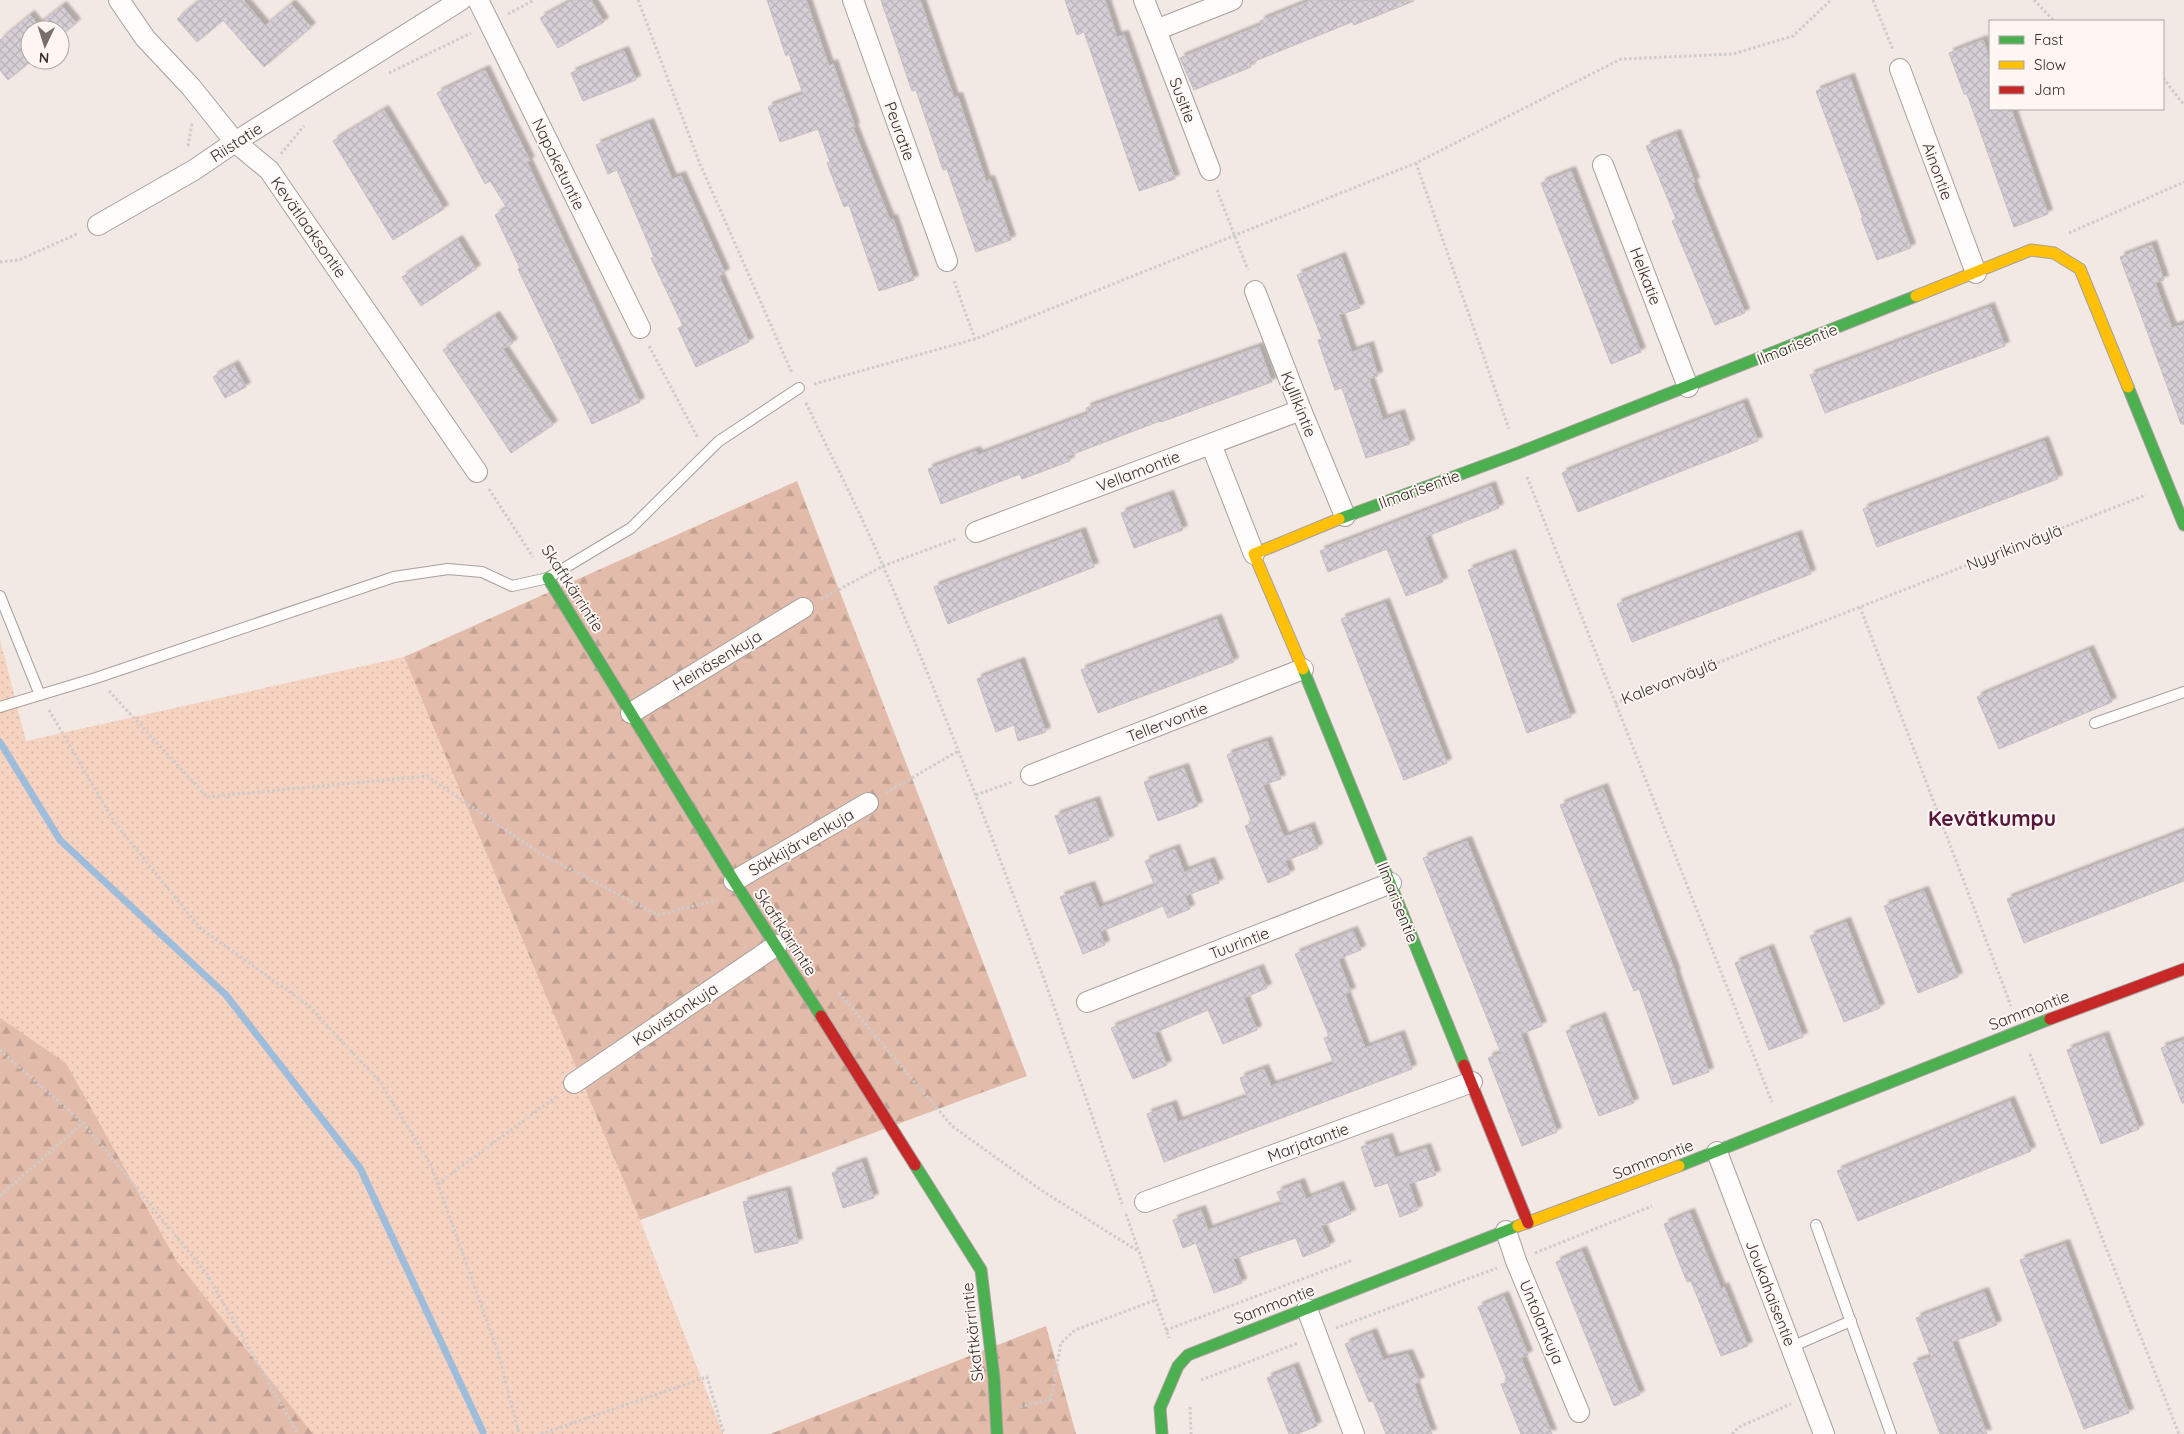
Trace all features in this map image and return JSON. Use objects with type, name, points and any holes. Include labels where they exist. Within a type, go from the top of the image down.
[{"type":"street","name":"Kevätlaaksontie","points":[[119,0],[144,38],[191,87],[235,142],[269,170],[477,472]]},
{"type":"street","name":"Riistatie","points":[[98,225],[194,170],[235,142],[461,0]]},
{"type":"street","name":"Napaketuntie","points":[[478,0],[640,328]]},
{"type":"street","name":"Peuratie","points":[[853,0],[947,261]]},
{"type":"street","name":"Susitie","points":[[1144,0],[1210,170]]},
{"type":"street","points":[[1156,30],[1232,0]]},
{"type":"street","name":"Ainontie","points":[[1900,69],[1976,273]]},
{"type":"street","name":"Helkatie","points":[[1603,165],[1688,386]]},
{"type":"street","name":"Ilmarisentie","points":[[1254,554],[1345,516],[1518,454],[2031,250],[2054,253],[2080,268],[2184,525]]},
{"type":"street","name":"Kyllikintie","points":[[1255,290],[1301,410],[1345,516]]},
{"type":"street","name":"Vellamontie","points":[[976,532],[1301,410]]},
{"type":"street","name":"Ilmarisentie","points":[[1211,444],[1254,554],[1391,883],[1528,1223]]},
{"type":"street","name":"Skaftkärrintie","points":[[548,578],[738,887],[777,945],[982,1270],[997,1434]]},
{"type":"street","name":"Heinäsenkuja","points":[[631,712],[803,608]]},
{"type":"street","name":"Tellervontie","points":[[1031,775],[1303,669]]},
{"type":"street","name":"Säkkijärvenkuja","points":[[738,887],[868,803]]},
{"type":"street","name":"Tuurintie","points":[[1087,1002],[1391,883]]},
{"type":"street","name":"Koivistonkuja","points":[[574,1083],[777,945]]},
{"type":"street","name":"Sammontie","points":[[1162,1434],[1160,1408],[1178,1366],[1188,1355],[1506,1231],[1717,1152],[2020,1030],[2184,969]]},
{"type":"street","name":"Marjatantie","points":[[1145,1202],[1472,1082]]},
{"type":"street","name":"Joukahaisentie","points":[[1717,1152],[1824,1434]]},
{"type":"street","name":"Untolankuja","points":[[1506,1231],[1516,1261],[1580,1412]]},
{"type":"street","points":[[1307,1309],[1354,1434]]},
{"type":"lane","points":[[0,707],[96,678],[394,577],[448,569],[482,572],[512,586],[548,578],[631,528],[719,441],[799,388]]},
{"type":"lane","points":[[0,596],[40,695]]},
{"type":"lane","points":[[2096,723],[2184,692]]},
{"type":"lane","points":[[1816,1225],[1891,1434]]},
{"type":"lane","points":[[1791,1346],[1851,1321]]},
{"type":"path","points":[[381,78],[534,0]]},
{"type":"path","points":[[638,0],[700,164],[799,388],[883,566],[976,795],[1058,1014],[1178,1366]]},
{"type":"path","points":[[799,388],[976,339],[1416,163],[1620,60],[1734,54],[1793,36],[1831,0]]},
{"type":"path","points":[[1873,0],[1900,69]]},
{"type":"path","points":[[2034,0],[2053,20]]},
{"type":"path","points":[[2164,79],[2184,105]]},
{"type":"path","points":[[269,170],[308,122]]},
{"type":"path","name":"Kalevanväylä","points":[[1416,163],[1518,454],[1615,703],[1860,607]]},
{"type":"path","points":[[1210,170],[1255,290]]},
{"type":"path","points":[[2054,253],[2066,235],[2184,182]]},
{"type":"path","points":[[0,262],[19,260],[98,225]]},
{"type":"path","points":[[947,261],[976,339]]},
{"type":"path","points":[[640,328],[706,454]]},
{"type":"path","name":"Skaftkärrintie","points":[[477,472],[548,578]]},
{"type":"path","name":"Nyyrikinväylä","points":[[1860,607],[2168,486]]},
{"type":"path","points":[[803,608],[883,566],[976,532]]},
{"type":"path","points":[[96,678],[207,796],[427,776],[541,854],[658,915],[738,887]]},
{"type":"path","points":[[40,695],[115,822],[200,928],[308,1005],[380,1082],[431,1165],[498,1352],[519,1434]]},
{"type":"path","points":[[1615,703],[1781,1126]]},
{"type":"path","points":[[868,803],[958,751]]},
{"type":"path","points":[[976,795],[1031,775]]},
{"type":"path","points":[[836,989],[952,1126],[1041,1190],[1138,1251]]},
{"type":"path","points":[[0,1050],[83,1123],[207,1274],[298,1434]]},
{"type":"path","points":[[438,1185],[574,1083]]},
{"type":"path","points":[[0,1196],[83,1123]]},
{"type":"path","points":[[996,1412],[1051,1399],[1061,1343],[1075,1330],[1156,1300]]},
{"type":"path","points":[[541,1434],[707,1377],[724,1434]]},
{"type":"path","points":[[1732,1434],[1739,1426],[1810,1396]]},
{"type":"shaded area","points":[[0,640],[26,741],[404,657],[640,1220],[723,1434],[313,1434],[176,1260],[66,1063],[0,1022]]},
{"type":"green space","points":[[797,481],[1027,1076],[640,1220],[404,657]]},
{"type":"green space","points":[[0,1018],[66,1063],[176,1260],[313,1434],[0,1434]]},
{"type":"green space","points":[[1046,1326],[1076,1434],[770,1434]]},
{"type":"building","points":[[200,0],[245,0],[265,26],[291,4],[311,27],[264,67],[223,20],[197,42],[177,19]]},
{"type":"building","points":[[573,0],[591,0],[604,22],[558,48],[540,18]]},
{"type":"building","points":[[767,0],[806,0],[829,66],[833,64],[855,127],[853,128],[890,220],[893,219],[914,280],[879,291],[849,205],[844,207],[827,163],[830,162],[818,129],[780,142],[768,107],[803,94],[789,54],[786,56]]},
{"type":"building","points":[[881,0],[920,0],[954,98],[958,97],[986,181],[990,180],[1011,240],[976,252],[947,169],[943,170],[916,90],[912,91]]},
{"type":"building","points":[[1065,0],[1105,0],[1117,37],[1124,35],[1175,179],[1139,191],[1084,32],[1077,35]]},
{"type":"building","points":[[1312,0],[1414,1],[1354,25],[1352,22],[1250,63],[1251,67],[1194,90],[1180,58],[1261,25],[1260,21]]},
{"type":"building","points":[[62,6],[76,23],[70,28],[70,20],[44,20]]},
{"type":"building","points":[[30,15],[34,20],[24,20]]},
{"type":"building","points":[[20,23],[20,70],[8,80],[0,70],[0,40]]},
{"type":"building","points":[[1983,40],[1989,57],[1989,110],[2011,110],[2048,214],[2014,227],[1967,94],[1964,94],[1949,53]]},
{"type":"building","points":[[624,51],[636,80],[583,101],[571,73]]},
{"type":"building","points":[[485,70],[530,161],[527,162],[640,402],[592,424],[518,269],[520,268],[495,215],[507,208],[490,181],[485,184],[437,93]]},
{"type":"building","points":[[1850,78],[1911,248],[1877,260],[1816,91]]},
{"type":"building","points":[[384,110],[444,209],[393,240],[333,141]]},
{"type":"building","points":[[649,123],[672,179],[681,176],[725,273],[719,276],[749,342],[696,367],[678,328],[683,326],[651,258],[654,257],[617,170],[608,174],[596,145]]},
{"type":"building","points":[[1676,134],[1695,182],[1692,183],[1745,313],[1715,325],[1672,221],[1676,219],[1646,146]]},
{"type":"building","points":[[1571,171],[1641,352],[1611,364],[1541,183]]},
{"type":"building","points":[[458,240],[476,269],[421,306],[402,277]]},
{"type":"building","points":[[2152,245],[2164,280],[2155,283],[2172,328],[2184,324],[2184,424],[2181,424],[2120,257]]},
{"type":"building","points":[[1341,257],[1360,308],[1339,315],[1352,352],[1369,346],[1378,376],[1369,379],[1383,420],[1400,414],[1410,444],[1366,458],[1342,388],[1335,390],[1318,340],[1322,339],[1297,275]]},
{"type":"building","points":[[1990,307],[2005,346],[1825,413],[1810,375]]},
{"type":"building","points":[[495,316],[513,343],[503,349],[553,425],[511,453],[443,350]]},
{"type":"building","points":[[1259,347],[1272,382],[1160,421],[1068,456],[1070,461],[1022,479],[1020,474],[941,504],[928,469],[976,451],[978,455],[1088,414],[1086,408]]},
{"type":"building","points":[[234,365],[246,387],[225,398],[213,377]]},
{"type":"building","points":[[1743,403],[1758,441],[1578,512],[1562,473]]},
{"type":"building","points":[[2044,441],[2058,479],[1877,547],[1863,509]]},
{"type":"building","points":[[1491,486],[1499,508],[1425,537],[1443,582],[1406,596],[1387,549],[1328,572],[1320,551]]},
{"type":"building","points":[[1169,495],[1183,530],[1134,548],[1121,513]]},
{"type":"building","points":[[1081,532],[1094,567],[948,624],[934,587]]},
{"type":"building","points":[[1797,535],[1811,574],[1632,642],[1617,604]]},
{"type":"building","points":[[1511,554],[1571,717],[1527,733],[1468,570]]},
{"type":"building","points":[[1385,603],[1447,763],[1404,780],[1341,619]]},
{"type":"building","points":[[1217,619],[1234,662],[1098,713],[1081,670]]},
{"type":"building","points":[[2089,650],[2112,702],[1999,749],[1977,697]]},
{"type":"building","points":[[1020,662],[1046,732],[1018,741],[1014,725],[996,732],[977,679]]},
{"type":"building","points":[[1267,741],[1281,779],[1263,785],[1284,837],[1310,827],[1318,848],[1285,861],[1290,874],[1268,883],[1245,826],[1252,823],[1227,755]]},
{"type":"building","points":[[1184,768],[1198,806],[1158,821],[1144,782]]},
{"type":"building","points":[[1603,788],[1676,974],[1709,1072],[1673,1085],[1639,989],[1634,991],[1560,805]]},
{"type":"building","points":[[1095,801],[1109,840],[1069,854],[1055,816]]},
{"type":"building","points":[[2184,831],[2184,881],[2024,943],[2007,899]]},
{"type":"building","points":[[1467,841],[1542,1026],[1521,1034],[1557,1132],[1522,1146],[1488,1058],[1501,1053],[1423,858]]},
{"type":"building","points":[[1175,849],[1184,872],[1210,862],[1219,883],[1185,896],[1190,909],[1168,918],[1163,906],[1100,932],[1105,945],[1083,954],[1060,897],[1090,886],[1099,908],[1155,886],[1145,861]]},
{"type":"building","points":[[1924,891],[1958,977],[1918,993],[1884,906]]},
{"type":"building","points":[[1846,922],[1880,1008],[1844,1022],[1810,936]]},
{"type":"building","points":[[1353,931],[1361,950],[1338,959],[1351,992],[1345,994],[1365,1048],[1400,1035],[1412,1069],[1164,1162],[1147,1114],[1172,1105],[1178,1122],[1247,1097],[1240,1078],[1264,1069],[1271,1086],[1334,1064],[1324,1038],[1329,1036],[1295,954]]},
{"type":"building","points":[[1769,949],[1803,1037],[1769,1050],[1735,963]]},
{"type":"building","points":[[1259,969],[1267,988],[1244,998],[1257,1030],[1223,1044],[1208,1010],[1154,1033],[1167,1065],[1133,1079],[1111,1028]]},
{"type":"building","points":[[1601,1017],[1634,1103],[1599,1116],[1566,1031]]},
{"type":"building","points":[[2104,1036],[2139,1129],[2101,1144],[2067,1050]]},
{"type":"building","points":[[2184,1040],[2184,1103],[2182,1103],[2161,1048]]},
{"type":"building","points":[[2010,1101],[2031,1151],[1858,1221],[1837,1171]]},
{"type":"building","points":[[1388,1138],[1395,1158],[1426,1148],[1436,1175],[1409,1184],[1418,1210],[1400,1217],[1388,1183],[1375,1187],[1361,1147]]},
{"type":"building","points":[[862,1162],[874,1198],[843,1208],[832,1173]]},
{"type":"building","points":[[1300,1183],[1306,1199],[1339,1186],[1351,1214],[1321,1226],[1330,1246],[1303,1257],[1296,1238],[1233,1259],[1242,1283],[1214,1293],[1196,1243],[1183,1248],[1173,1220],[1201,1210],[1208,1230],[1282,1204],[1277,1192]]},
{"type":"building","points":[[786,1191],[798,1243],[755,1253],[743,1202]]},
{"type":"building","points":[[1690,1213],[1721,1289],[1724,1287],[1748,1346],[1721,1356],[1691,1281],[1687,1282],[1664,1224]]},
{"type":"building","points":[[2065,1244],[2129,1413],[2084,1429],[2020,1260]]},
{"type":"building","points":[[1582,1251],[1640,1395],[1614,1406],[1556,1262]]},
{"type":"building","points":[[1984,1292],[1997,1325],[1952,1342],[1987,1434],[1940,1434],[1913,1363],[1931,1357],[1916,1318]]},
{"type":"building","points":[[1504,1296],[1528,1355],[1521,1358],[1552,1434],[1521,1434],[1501,1384],[1508,1382],[1478,1307]]},
{"type":"building","points":[[1372,1333],[1383,1360],[1408,1354],[1420,1381],[1414,1384],[1432,1434],[1386,1434],[1373,1401],[1369,1402],[1345,1344]]},
{"type":"building","points":[[1294,1367],[1317,1426],[1297,1434],[1289,1434],[1267,1378]]},
{"type":"waterway","points":[[0,742],[60,840],[226,995],[360,1168],[483,1432]]},
{"type":"traffic: fast","points":[[1339,519],[1518,453],[1916,296]]},
{"type":"traffic: fast","points":[[2128,387],[2184,525]]},
{"type":"traffic: fast","points":[[548,578],[734,881],[821,1016]]},
{"type":"traffic: fast","points":[[1303,669],[1464,1065]]},
{"type":"traffic: fast","points":[[1679,1166],[2050,1019]]},
{"type":"traffic: fast","points":[[915,1165],[981,1270],[994,1378],[997,1434]]},
{"type":"traffic: fast","points":[[1162,1434],[1160,1408],[1178,1366],[1188,1355],[1518,1226]]},
{"type":"traffic: slow","points":[[1916,296],[2031,250],[2054,253],[2080,269],[2128,387]]},
{"type":"traffic: slow","points":[[1303,669],[1254,554],[1339,519]]},
{"type":"traffic: slow","points":[[1518,1226],[1679,1166]]},
{"type":"traffic: jam","points":[[2050,1019],[2184,969]]},
{"type":"traffic: jam","points":[[821,1016],[915,1165]]},
{"type":"traffic: jam","points":[[1464,1065],[1528,1223]]},
{"type":"district","name":"Kevätkumpu","points":[[1992,819]]}]
